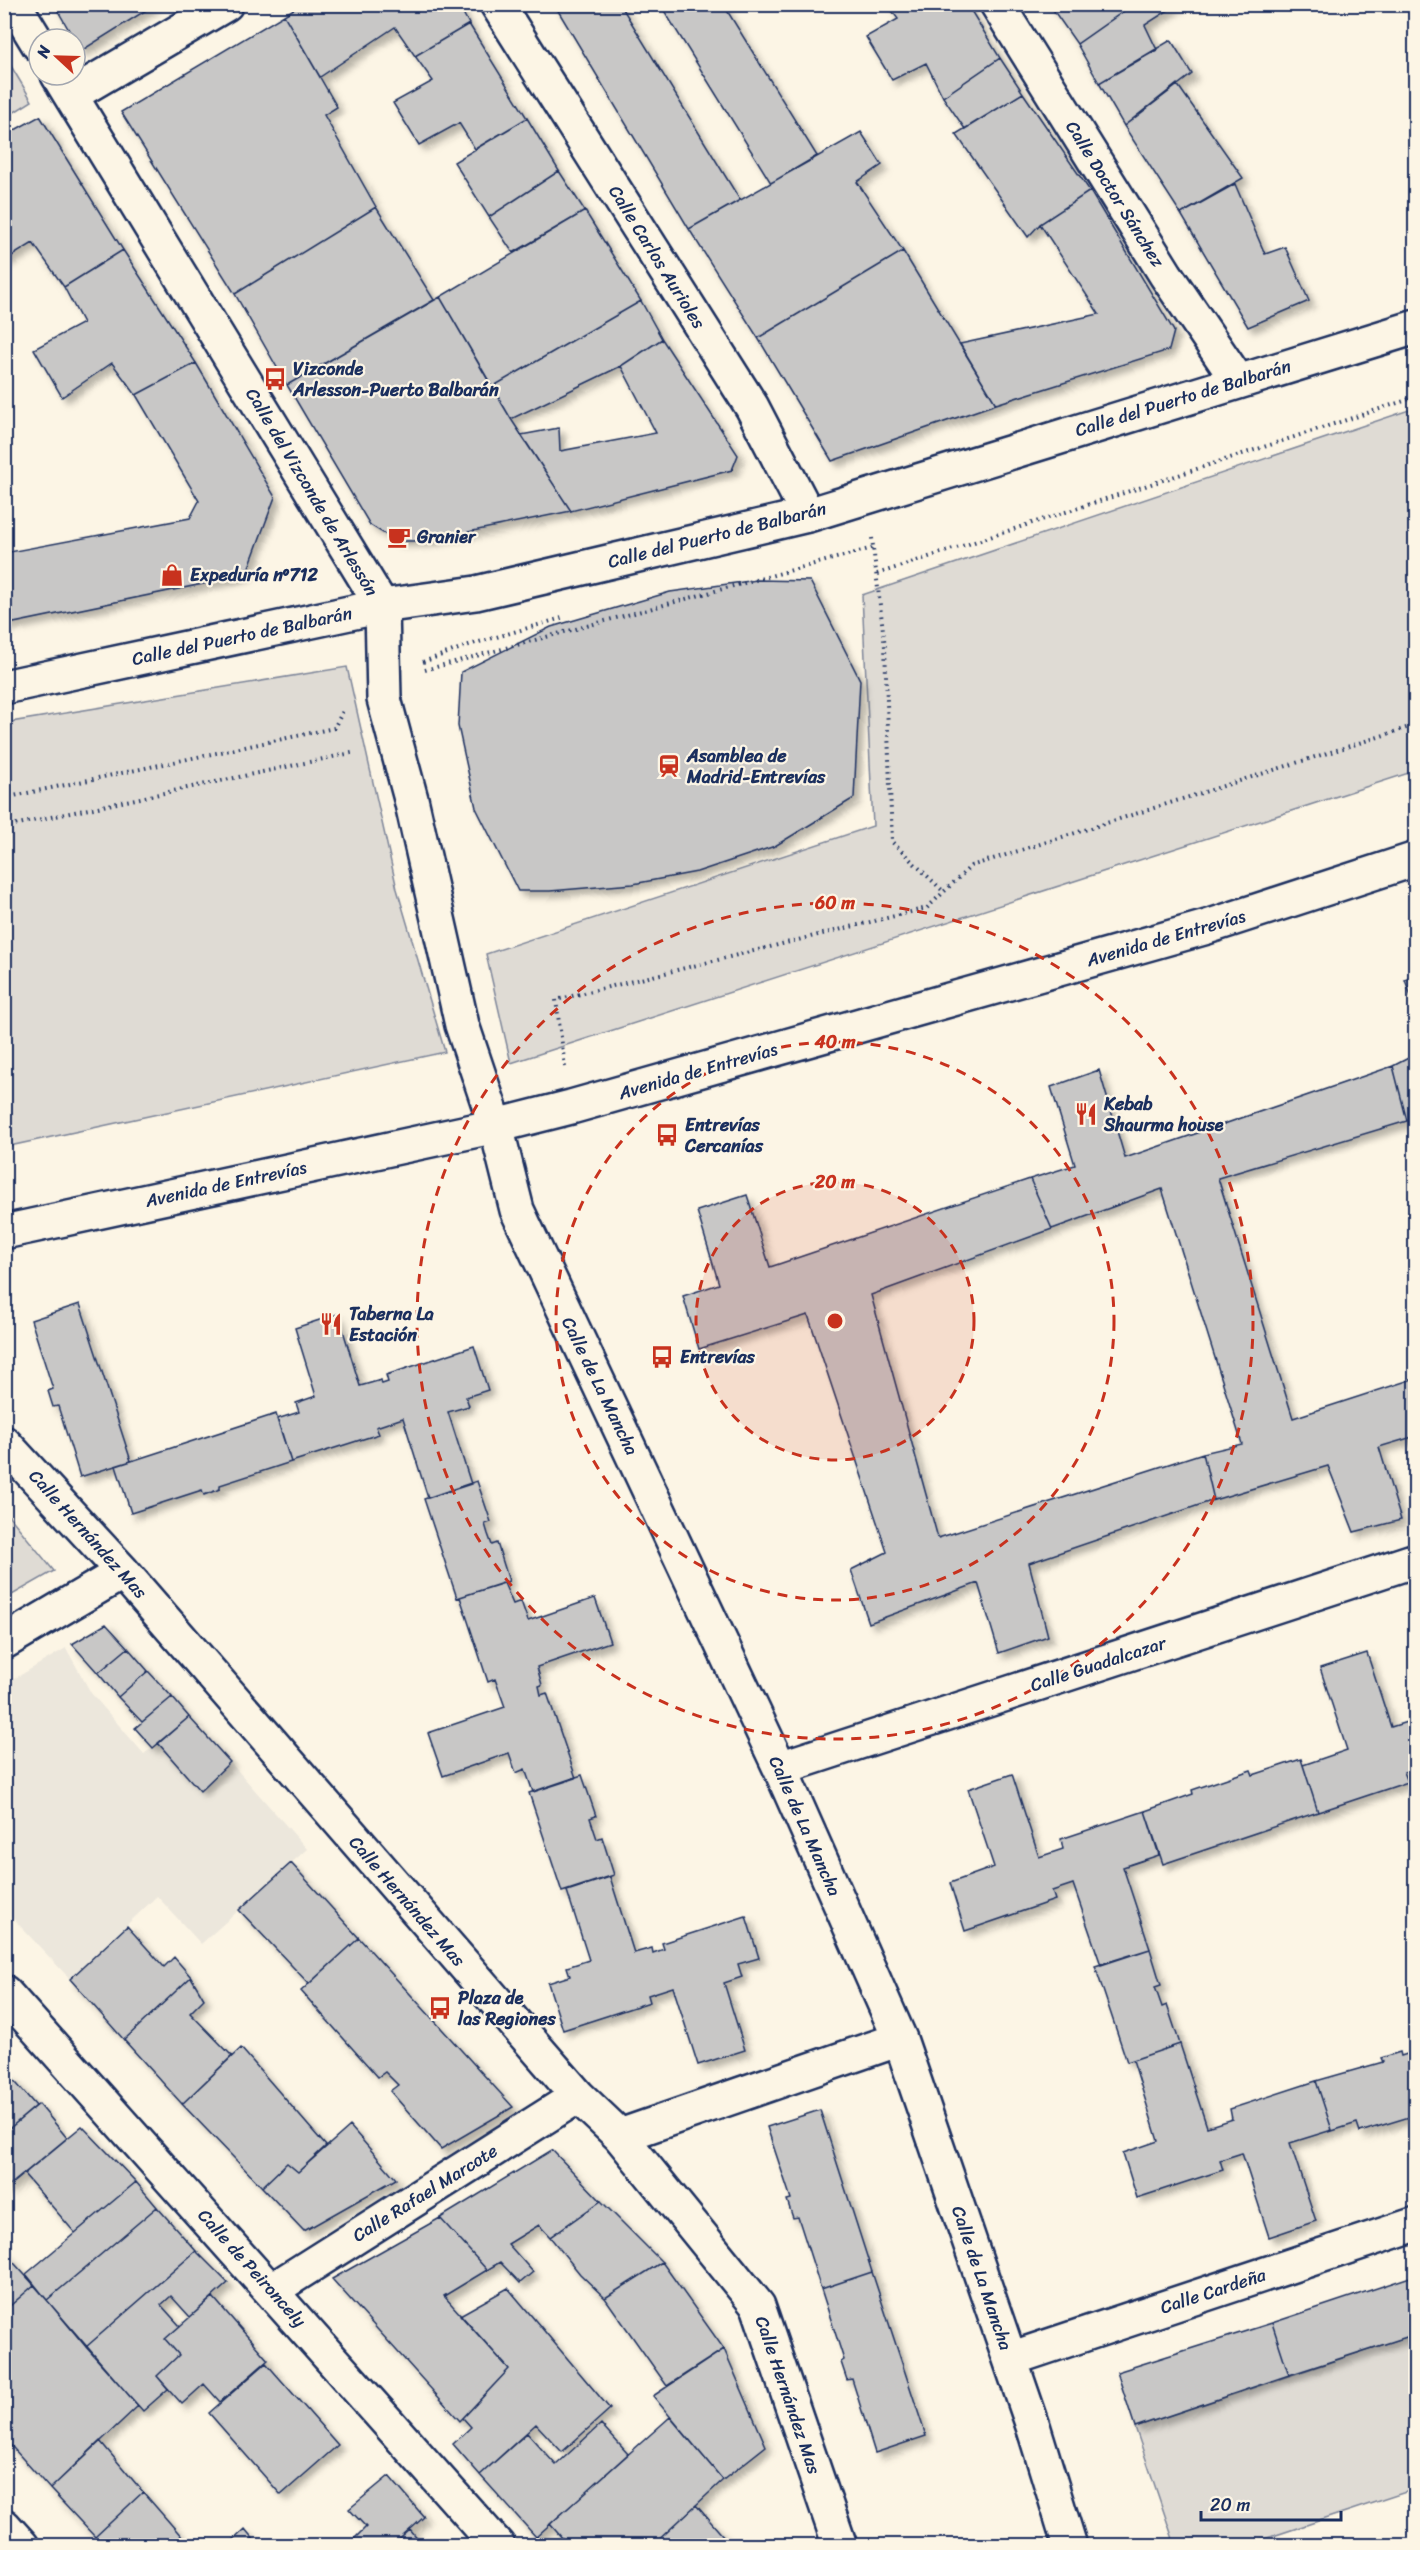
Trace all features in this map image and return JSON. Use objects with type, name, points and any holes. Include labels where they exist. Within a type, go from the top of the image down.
[{"type":"street","points":[[14,4],[28,27]]},
{"type":"street","points":[[87,74],[226,4]]},
{"type":"street","name":"Calle Carlos Aurioles","points":[[497,4],[752,407],[808,515]]},
{"type":"street","name":"Calle Doctor Sánchez","points":[[997,4],[1166,275],[1238,381]]},
{"type":"street","name":"Calle del Vizconde de Arlessón","points":[[65,87],[382,606],[384,699],[411,799],[462,1025],[496,1126]]},
{"type":"street","name":"Calle del Puerto de Balbarán","points":[[4,687],[382,606],[476,593],[808,515],[1416,327]]},
{"type":"street","name":"Avenida de Entrevías","points":[[4,1232],[496,1126],[571,1107],[1207,927],[1416,859]]},
{"type":"street","name":"Calle de La Mancha","points":[[496,1126],[517,1210],[780,1768],[900,2039],[1010,2359],[1070,2546]]},
{"type":"street","name":"Calle Hernández Mas","points":[[4,1443],[123,1572],[578,2096],[620,2136],[758,2306],[840,2546]]},
{"type":"street","name":"Calle Guadalcazar","points":[[780,1768],[1416,1560]]},
{"type":"street","points":[[4,1642],[123,1572]]},
{"type":"street","name":"Calle de Peironcely","points":[[4,1992],[498,2546]]},
{"type":"street","points":[[620,2136],[900,2039]]},
{"type":"street","name":"Calle Rafael Marcote","points":[[272,2290],[578,2096]]},
{"type":"street","name":"Calle Cardeña","points":[[1010,2359],[1416,2224]]},
{"type":"street","points":[[4,2526],[22,2546]]},
{"type":"path","points":[[877,574],[1416,397]]},
{"type":"path","points":[[872,537],[885,647],[892,842],[944,892]]},
{"type":"path","points":[[4,798],[334,728],[345,706],[384,699],[425,670],[873,548]]},
{"type":"path","points":[[571,1107],[556,1000],[927,908],[971,866],[1416,725]]},
{"type":"path","points":[[4,827],[356,752],[357,743]]},
{"type":"shaded area","points":[[5,56],[32,101],[4,118]]},
{"type":"shaded area","points":[[1415,408],[1415,771],[511,1063],[486,954],[873,826],[862,595]]},
{"type":"shaded area","points":[[347,667],[397,889],[445,1052],[5,1147],[5,723]]},
{"type":"shaded area","points":[[5,1511],[54,1571],[5,1599]]},
{"type":"shaded area","points":[[66,1648],[91,1693],[144,1754],[158,1743],[200,1791],[230,1762],[307,1849],[201,1944],[157,1896],[70,1979],[5,1910],[4,1685]]},
{"type":"shaded area","points":[[1415,2334],[1415,2489],[1246,2545],[1175,2545],[1135,2427]]},
{"type":"building","points":[[54,4],[156,4],[87,47],[87,27],[67,27]]},
{"type":"building","points":[[302,4],[458,4],[469,24],[415,56],[395,27],[320,77],[284,15]]},
{"type":"building","points":[[554,4],[620,4],[740,200],[689,229]]},
{"type":"building","points":[[660,4],[723,4],[817,156],[771,183]]},
{"type":"building","points":[[887,4],[967,4],[1000,58],[943,97],[926,63],[892,80],[866,37],[898,19]]},
{"type":"building","points":[[1049,4],[1134,4],[1077,44]]},
{"type":"building","points":[[1134,4],[1178,4],[1145,25],[1157,50],[1099,83],[1077,44]]},
{"type":"building","points":[[284,15],[337,107],[324,115],[376,207],[235,294],[121,112]]},
{"type":"building","points":[[469,24],[527,118],[475,149],[459,123],[419,145],[393,103],[433,81],[415,56]]},
{"type":"building","points":[[1171,40],[1192,74],[1124,126],[1099,83]]},
{"type":"building","points":[[1000,58],[1023,93],[965,129],[943,97]]},
{"type":"building","points":[[1177,84],[1243,178],[1181,214],[1124,126]]},
{"type":"building","points":[[1023,93],[1090,191],[1040,224],[1028,237],[956,134]]},
{"type":"building","points":[[40,116],[123,250],[64,287],[33,243],[4,261],[4,136]]},
{"type":"building","points":[[527,118],[559,171],[489,217],[454,162]]},
{"type":"building","points":[[861,132],[882,165],[857,182],[903,251],[758,338],[689,229]]},
{"type":"building","points":[[559,171],[585,211],[513,253],[489,217]]},
{"type":"building","points":[[1235,184],[1265,254],[1285,247],[1309,301],[1248,327],[1181,214]]},
{"type":"building","points":[[1090,191],[1174,331],[1169,350],[996,404],[960,344],[1099,314],[1040,224]]},
{"type":"building","points":[[376,207],[434,300],[287,385],[235,294]]},
{"type":"building","points":[[585,211],[641,301],[492,387],[440,297]]},
{"type":"building","points":[[123,250],[196,363],[136,395],[112,363],[62,397],[34,349],[83,323],[64,287]]},
{"type":"building","points":[[903,251],[996,404],[832,461],[758,338]]},
{"type":"building","points":[[440,297],[511,419],[571,511],[424,541],[396,541],[370,525],[287,385]]},
{"type":"building","points":[[641,301],[662,339],[621,366],[511,419],[492,387]]},
{"type":"building","points":[[662,339],[738,455],[732,470],[571,511],[521,435],[559,428],[560,451],[656,433],[621,366]]},
{"type":"building","points":[[196,363],[275,497],[246,575],[4,625],[4,553],[190,518],[199,501],[136,395]]},
{"type":"building","name":"Asamblea de Madrid-Entrevías","points":[[757,580],[810,581],[860,680],[854,798],[775,846],[697,872],[633,884],[550,891],[518,891],[476,808],[458,726],[461,672],[551,627],[670,592]]},
{"type":"building","points":[[1416,975],[1416,1010],[1405,980]]},
{"type":"building","points":[[1416,1054],[1416,1117],[1407,1121],[1393,1066]]},
{"type":"building","points":[[1393,1066],[1407,1121],[1218,1178],[1293,1418],[1416,1378],[1416,1436],[1379,1447],[1401,1520],[1354,1532],[1328,1466],[1214,1500],[1203,1453],[1242,1444],[1162,1189],[1052,1229],[1030,1179],[1075,1165],[1051,1087],[1099,1070],[1125,1158]]},
{"type":"building","points":[[1030,1179],[1052,1229],[871,1295],[938,1538],[1203,1453],[1214,1500],[1029,1563],[1048,1636],[999,1653],[978,1583],[869,1623],[851,1570],[887,1552],[808,1315],[699,1349],[683,1296],[719,1284],[697,1211],[747,1195],[770,1267]]},
{"type":"building","points":[[80,1304],[131,1461],[80,1477],[58,1406],[53,1407],[48,1391],[53,1389],[31,1320]]},
{"type":"building","points":[[338,1314],[360,1386],[381,1380],[382,1384],[388,1382],[386,1375],[474,1346],[488,1390],[466,1397],[469,1406],[448,1412],[471,1484],[428,1498],[403,1418],[376,1427],[379,1434],[291,1462],[277,1419],[299,1412],[296,1403],[316,1396],[295,1328]]},
{"type":"building","points":[[276,1414],[291,1462],[220,1485],[220,1489],[204,1495],[202,1490],[131,1513],[116,1466]]},
{"type":"building","points":[[477,1481],[491,1522],[485,1524],[488,1534],[492,1545],[497,1543],[509,1581],[457,1598],[424,1499]]},
{"type":"building","points":[[504,1583],[513,1604],[521,1601],[528,1621],[595,1598],[610,1642],[537,1667],[542,1685],[539,1686],[541,1695],[547,1693],[576,1778],[533,1792],[525,1769],[516,1773],[509,1753],[443,1776],[428,1733],[505,1707],[495,1679],[488,1682],[460,1597]]},
{"type":"building","points":[[106,1624],[128,1648],[98,1673],[72,1644]]},
{"type":"building","points":[[128,1648],[148,1671],[118,1697],[98,1673]]},
{"type":"building","points":[[1367,1653],[1391,1727],[1416,1719],[1416,1768],[1404,1772],[1408,1782],[1318,1812],[1303,1765],[1347,1750],[1320,1668]]},
{"type":"building","points":[[148,1671],[172,1697],[142,1722],[118,1697]]},
{"type":"building","points":[[172,1697],[189,1717],[153,1748],[135,1728]]},
{"type":"building","points":[[189,1717],[230,1762],[200,1791],[158,1743]]},
{"type":"building","points":[[1301,1759],[1318,1812],[1163,1864],[1145,1811],[1193,1794],[1192,1790],[1251,1770],[1253,1775]]},
{"type":"building","points":[[1012,1774],[1039,1857],[1063,1849],[1061,1839],[1145,1811],[1159,1855],[1123,1867],[1150,1949],[1101,1965],[1073,1884],[1052,1891],[1055,1900],[965,1931],[950,1883],[994,1867],[968,1789]]},
{"type":"building","points":[[582,1775],[596,1816],[590,1818],[597,1839],[602,1837],[614,1875],[562,1892],[529,1793]]},
{"type":"building","points":[[291,1863],[359,1938],[309,1984],[239,1910]]},
{"type":"building","points":[[610,1877],[634,1953],[652,1948],[653,1953],[664,1949],[662,1943],[746,1916],[759,1958],[738,1964],[742,1977],[724,1983],[745,2050],[698,2065],[673,1987],[648,1995],[650,2002],[563,2030],[548,1983],[570,1976],[567,1967],[589,1960],[567,1891]]},
{"type":"building","points":[[127,1926],[164,1967],[174,1957],[191,1977],[124,2040],[70,1979]]},
{"type":"building","points":[[359,1938],[513,2107],[441,2149],[390,2091],[398,2085],[385,2072],[378,2077],[301,1991]]},
{"type":"building","points":[[1150,1949],[1161,1985],[1155,1987],[1162,2007],[1167,2005],[1180,2044],[1127,2062],[1095,1966]]},
{"type":"building","points":[[191,1977],[204,1999],[190,2013],[232,2056],[182,2104],[124,2040]]},
{"type":"building","points":[[1180,2044],[1207,2127],[1232,2119],[1230,2109],[1316,2081],[1332,2130],[1290,2143],[1316,2221],[1269,2237],[1242,2153],[1220,2160],[1223,2170],[1137,2198],[1123,2153],[1158,2141],[1133,2060]]},
{"type":"building","points":[[241,2048],[326,2146],[298,2172],[287,2163],[262,2187],[182,2104]]},
{"type":"building","points":[[1416,2051],[1416,2115],[1360,2132],[1357,2123],[1329,2132],[1332,2130],[1316,2081],[1383,2062],[1381,2058],[1400,2052],[1401,2056]]},
{"type":"building","points":[[10,2076],[36,2106],[4,2133],[4,2081]]},
{"type":"building","points":[[39,2104],[67,2138],[4,2190],[4,2133]]},
{"type":"building","points":[[820,2110],[872,2272],[821,2289],[798,2217],[793,2218],[787,2200],[791,2199],[767,2127]]},
{"type":"building","points":[[82,2126],[136,2182],[75,2233],[24,2174]]},
{"type":"building","points":[[350,2126],[396,2179],[304,2231],[262,2187],[287,2163],[298,2172]]},
{"type":"building","points":[[552,2150],[601,2201],[550,2237],[539,2225],[508,2244],[533,2272],[520,2283],[500,2262],[487,2270],[440,2218]]},
{"type":"building","points":[[136,2182],[157,2207],[47,2300],[26,2274]]},
{"type":"building","points":[[601,2201],[662,2262],[605,2298],[580,2274],[550,2237]]},
{"type":"building","points":[[157,2207],[196,2251],[86,2347],[47,2300]]},
{"type":"building","points":[[440,2218],[487,2270],[444,2296],[509,2369],[460,2421],[332,2279]]},
{"type":"building","points":[[196,2251],[228,2283],[190,2317],[171,2296],[161,2305],[180,2326],[165,2339],[179,2355],[157,2376],[168,2389],[143,2411],[86,2347]]},
{"type":"building","points":[[4,2252],[34,2285],[4,2311]]},
{"type":"building","points":[[662,2262],[724,2349],[667,2386],[605,2298]]},
{"type":"building","points":[[872,2272],[926,2436],[875,2453],[852,2379],[847,2380],[841,2362],[844,2360],[821,2289]]},
{"type":"building","points":[[1416,2275],[1416,2334],[1289,2375],[1272,2323]]},
{"type":"building","points":[[34,2285],[138,2406],[50,2489],[4,2438],[4,2311]]},
{"type":"building","points":[[508,2288],[610,2409],[562,2452],[536,2424],[480,2475],[453,2444],[471,2427],[463,2418],[509,2369],[460,2315]]},
{"type":"building","points":[[213,2297],[268,2360],[220,2402],[204,2384],[182,2404],[157,2376],[179,2355],[165,2339]]},
{"type":"building","points":[[1272,2323],[1289,2375],[1135,2427],[1117,2372]]},
{"type":"building","points":[[724,2349],[766,2446],[723,2480],[653,2396]]},
{"type":"building","points":[[266,2363],[338,2445],[281,2495],[209,2413]]},
{"type":"building","points":[[670,2417],[723,2480],[652,2546],[569,2546],[550,2524]]},
{"type":"building","points":[[601,2424],[628,2454],[536,2537],[480,2475],[527,2433],[556,2465]]},
{"type":"building","points":[[100,2441],[143,2492],[95,2537],[50,2489]]},
{"type":"building","points":[[389,2476],[424,2517],[392,2546],[347,2546],[366,2527],[349,2509]]},
{"type":"building","points":[[143,2492],[190,2546],[102,2546],[95,2537]]},
{"type":"building","points":[[696,2505],[732,2546],[652,2546]]},
{"type":"building","points":[[245,2529],[259,2546],[227,2546]]},
{"type":"building","points":[[410,2530],[423,2546],[392,2546]]},
{"type":"place","name":"Vizconde Arlesson-Puerto Balbarán","points":[[275,379]]},
{"type":"place","name":"Granier","points":[[399,537]]},
{"type":"place","name":"Expeduría nº712","points":[[172,575]]},
{"type":"place","name":"Asamblea de Madrid-Entrevías","points":[[669,766]]},
{"type":"place","name":"Kebab Shaurma house","points":[[1086,1114]]},
{"type":"place","name":"Entrevías Cercanías","points":[[667,1135]]},
{"type":"place","name":"Taberna La Estación","points":[[331,1324]]},
{"type":"place","name":"Entrevías","points":[[662,1357]]},
{"type":"place","name":"Plaza de las Regiones","points":[[440,2008]]}]
